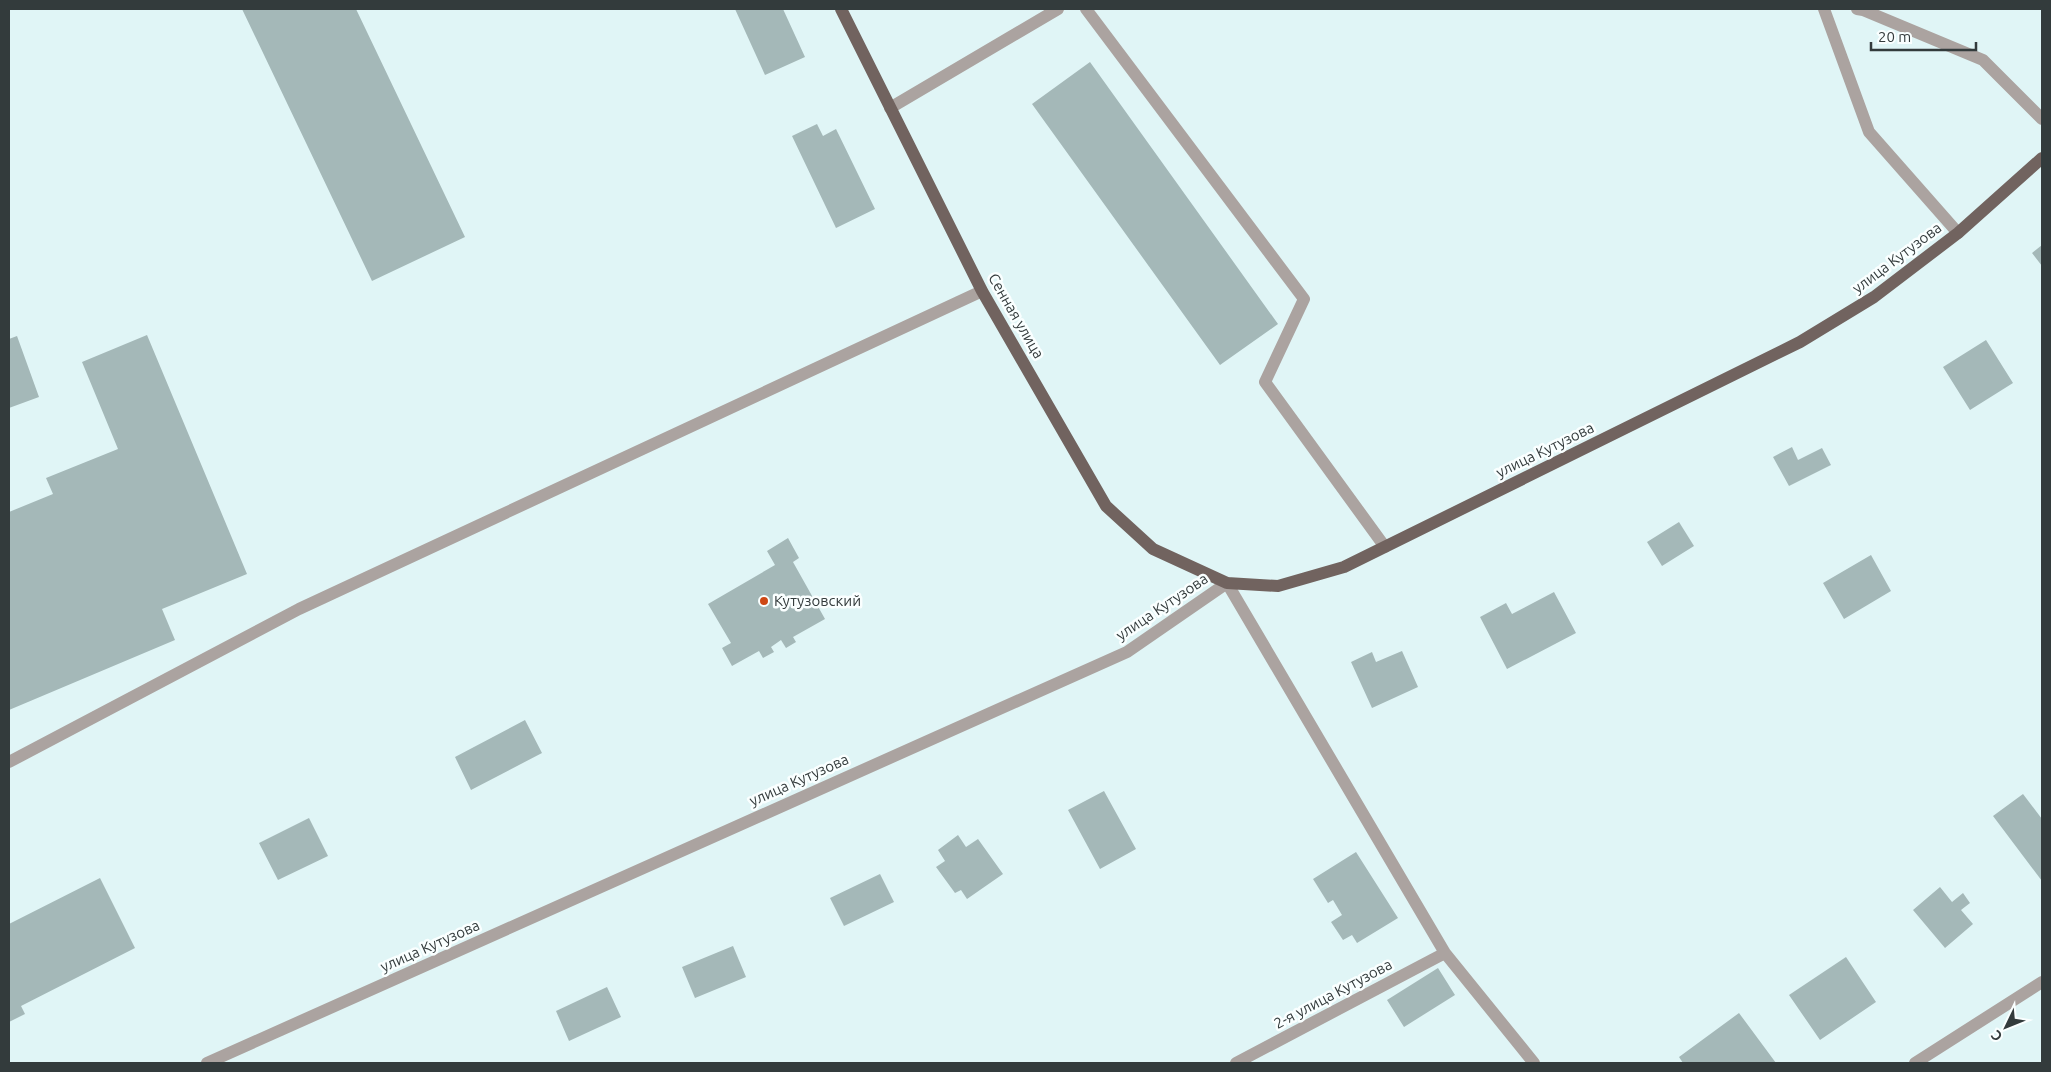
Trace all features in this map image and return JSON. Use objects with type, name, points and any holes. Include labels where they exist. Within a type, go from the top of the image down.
[{"type":"main road","name":"Сенная улица","points":[[841,9],[982,291],[1106,506],[1153,549],[1227,583]]},
{"type":"main road","name":"улица Кутузова","points":[[1227,583],[1278,586],[1344,567],[1800,342],[1874,298],[1958,233],[2042,158]]},
{"type":"street","points":[[890,108],[1058,9]]},
{"type":"street","points":[[1086,9],[1304,299],[1265,382],[1385,547]]},
{"type":"street","points":[[1824,9],[1869,132],[1958,233]]},
{"type":"street","points":[[1857,9],[1983,60],[2042,119]]},
{"type":"street","points":[[9,762],[299,609],[982,291]]},
{"type":"street","points":[[1227,583],[1445,953],[1534,1063]]},
{"type":"street","name":"улица Кутузова","points":[[207,1063],[1127,652],[1227,583]]},
{"type":"street","name":"2-я улица Кутузова","points":[[1236,1063],[1445,953]]},
{"type":"street","points":[[1915,1063],[2042,982]]},
{"type":"building","points":[[242,9],[356,9],[465,237],[372,281]]},
{"type":"building","points":[[735,9],[783,9],[805,57],[765,75]]},
{"type":"building","points":[[1090,62],[1278,324],[1220,365],[1032,104]]},
{"type":"building","points":[[817,124],[823,136],[836,129],[875,209],[836,228],[792,136]]},
{"type":"building","points":[[2042,245],[2042,266],[2032,253]]},
{"type":"building","points":[[147,335],[247,574],[162,609],[175,640],[9,710],[9,512],[53,494],[46,478],[118,449],[82,362]]},
{"type":"building","points":[[17,336],[39,397],[9,408],[9,339]]},
{"type":"building","points":[[1986,340],[2013,383],[1970,410],[1943,367]]},
{"type":"building","points":[[1792,447],[1798,460],[1822,448],[1831,465],[1789,486],[1773,457]]},
{"type":"building","points":[[1679,522],[1694,546],[1662,566],[1647,542]]},
{"type":"building","name":"Кутузовский","points":[[788,538],[799,558],[793,562],[825,619],[793,637],[796,642],[786,648],[781,640],[771,647],[774,652],[763,658],[759,651],[732,666],[722,648],[731,643],[708,604],[775,565],[767,551]]},
{"type":"building","points":[[1871,555],[1891,591],[1844,619],[1823,583]]},
{"type":"building","points":[[1554,592],[1576,633],[1507,669],[1480,617],[1506,603],[1512,614]]},
{"type":"building","points":[[1402,651],[1418,687],[1372,708],[1351,662],[1372,652],[1376,662]]},
{"type":"building","points":[[525,720],[542,753],[471,790],[455,757]]},
{"type":"building","points":[[1104,791],[1136,849],[1100,869],[1068,810]]},
{"type":"building","points":[[2023,794],[2042,819],[2042,881],[1993,816]]},
{"type":"building","points":[[309,818],[328,856],[278,880],[259,843]]},
{"type":"building","points":[[958,835],[966,847],[978,839],[1003,874],[967,899],[961,890],[955,893],[936,867],[945,861],[938,850]]},
{"type":"building","points":[[1356,852],[1398,918],[1357,943],[1352,935],[1343,940],[1331,922],[1342,915],[1333,900],[1328,903],[1313,879]]},
{"type":"building","points":[[880,874],[894,902],[844,926],[830,898]]},
{"type":"building","points":[[100,878],[135,948],[21,1006],[25,1014],[9,1022],[9,924]]},
{"type":"building","points":[[1940,887],[1952,902],[1963,893],[1970,903],[1961,910],[1973,924],[1945,948],[1913,910]]},
{"type":"building","points":[[733,946],[746,977],[695,998],[682,967]]},
{"type":"building","points":[[1846,957],[1876,1002],[1820,1040],[1789,995]]},
{"type":"building","points":[[1438,968],[1455,995],[1404,1027],[1387,1000]]},
{"type":"building","points":[[607,987],[621,1017],[569,1041],[556,1011]]},
{"type":"building","points":[[1739,1013],[1776,1063],[1683,1063],[1679,1057]]},
{"type":"place","name":"Кутузовский","points":[[764,601]]}]
